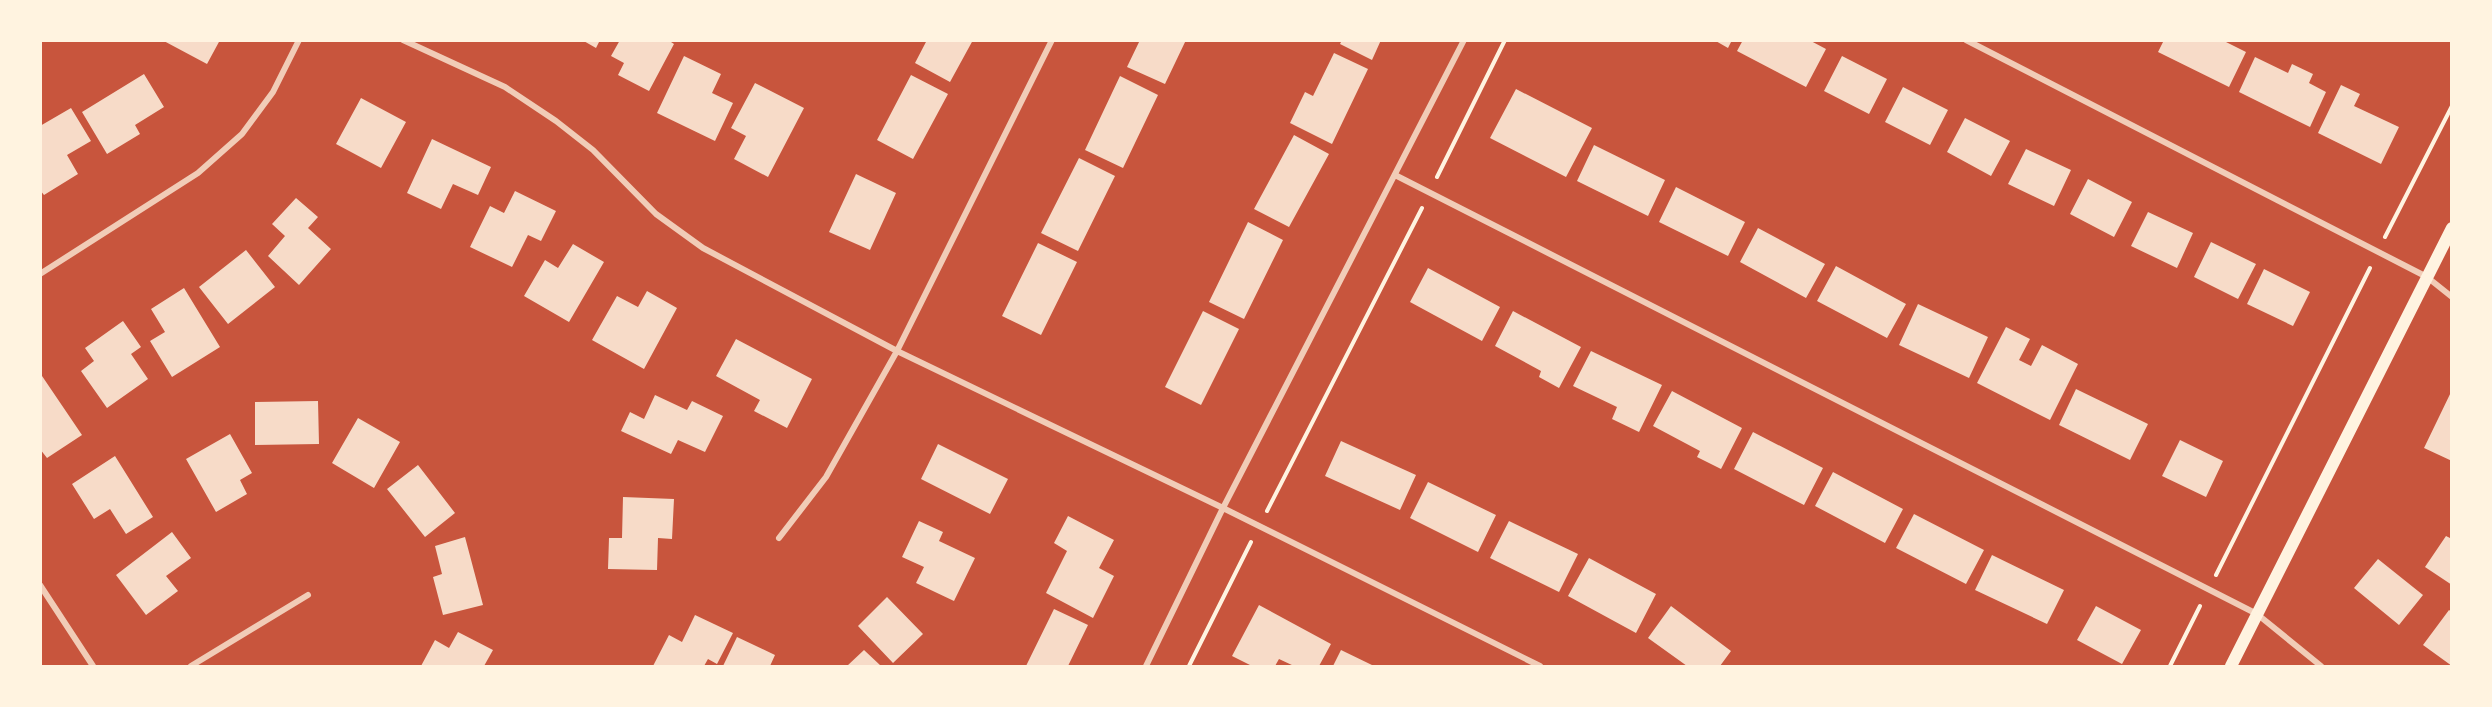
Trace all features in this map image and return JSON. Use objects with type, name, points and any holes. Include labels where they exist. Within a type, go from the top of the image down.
[{"type":"main road","points":[[2231,666],[2451,228]]},
{"type":"street","points":[[40,273],[198,173],[242,134],[273,92],[299,40]]},
{"type":"street","points":[[403,40],[505,87],[556,121],[593,150],[656,214],[703,248],[897,351],[1223,508],[1540,666]]},
{"type":"street","points":[[779,538],[826,477],[897,351],[1052,40]]},
{"type":"street","points":[[1146,666],[1223,508],[1464,40]]},
{"type":"street","points":[[1966,40],[2427,277],[2451,297]]},
{"type":"street","points":[[1395,175],[2257,614],[2321,666]]},
{"type":"street","points":[[40,585],[93,666]]},
{"type":"street","points":[[191,666],[309,595]]},
{"type":"path","points":[[1188,666],[1505,40]]},
{"type":"path","points":[[2170,666],[2451,106]]},
{"type":"building","points":[[162,40],[220,40],[207,64]]},
{"type":"building","points":[[582,40],[600,40],[596,48]]},
{"type":"building","points":[[620,40],[668,40],[674,44],[649,91],[618,75],[624,63],[611,56]]},
{"type":"building","points":[[927,40],[973,40],[950,82],[915,63]]},
{"type":"building","points":[[1140,40],[1186,40],[1165,84],[1127,67]]},
{"type":"building","points":[[1342,40],[1381,40],[1372,60],[1340,44]]},
{"type":"building","points":[[1714,40],[1732,40],[1728,48]]},
{"type":"building","points":[[1743,40],[1809,40],[1826,49],[1806,87],[1737,51]]},
{"type":"building","points":[[2164,40],[2222,40],[2246,52],[2229,87],[2158,52]]},
{"type":"building","points":[[1334,53],[1368,69],[1332,144],[1290,123],[1305,92],[1313,96]]},
{"type":"building","points":[[684,56],[721,74],[712,93],[733,103],[715,141],[657,113]]},
{"type":"building","points":[[1842,56],[1887,79],[1869,114],[1824,91]]},
{"type":"building","points":[[2255,57],[2288,73],[2292,64],[2313,74],[2309,83],[2326,92],[2310,127],[2239,92]]},
{"type":"building","points":[[144,74],[164,107],[135,125],[140,134],[107,154],[82,112]]},
{"type":"building","points":[[911,75],[948,94],[913,159],[877,140]]},
{"type":"building","points":[[1120,76],[1158,95],[1123,168],[1085,150]]},
{"type":"building","points":[[755,83],[804,108],[768,177],[734,159],[746,136],[731,128]]},
{"type":"building","points":[[2341,85],[2360,94],[2354,106],[2399,127],[2381,164],[2318,133]]},
{"type":"building","points":[[1903,87],[1948,110],[1930,145],[1885,122]]},
{"type":"building","points":[[1516,89],[1592,128],[1566,177],[1490,138]]},
{"type":"building","points":[[361,98],[406,122],[381,168],[336,144]]},
{"type":"building","points":[[71,108],[91,141],[67,155],[78,174],[44,195],[40,190],[40,126]]},
{"type":"building","points":[[1965,118],[2010,141],[1991,176],[1947,152]]},
{"type":"building","points":[[1294,135],[1329,154],[1289,227],[1254,209]]},
{"type":"building","points":[[432,139],[491,167],[478,195],[453,184],[441,209],[407,193]]},
{"type":"building","points":[[1594,145],[1665,180],[1648,216],[1577,181]]},
{"type":"building","points":[[2026,149],[2071,170],[2054,206],[2008,184]]},
{"type":"building","points":[[1079,158],[1115,176],[1078,251],[1041,233]]},
{"type":"building","points":[[856,174],[896,193],[870,250],[829,232]]},
{"type":"building","points":[[2088,179],[2132,202],[2114,237],[2070,214]]},
{"type":"building","points":[[1676,187],[1745,222],[1728,256],[1659,222]]},
{"type":"building","points":[[515,191],[556,211],[541,241],[528,235],[512,267],[470,247],[490,206],[504,213]]},
{"type":"building","points":[[296,198],[318,217],[308,228],[331,249],[299,285],[268,256],[285,236],[272,224]]},
{"type":"building","points":[[2148,212],[2193,233],[2177,268],[2131,246]]},
{"type":"building","points":[[1248,222],[1283,240],[1244,319],[1209,302]]},
{"type":"building","points":[[1758,228],[1825,264],[1806,298],[1740,262]]},
{"type":"building","points":[[2211,242],[2256,264],[2238,299],[2194,277]]},
{"type":"building","points":[[1038,243],[1077,262],[1041,335],[1002,316]]},
{"type":"building","points":[[573,244],[604,262],[569,322],[524,296],[545,260],[558,268]]},
{"type":"building","points":[[246,250],[275,287],[228,324],[199,287]]},
{"type":"building","points":[[1836,266],[1906,304],[1887,338],[1817,301]]},
{"type":"building","points":[[1428,268],[1500,307],[1482,341],[1410,302]]},
{"type":"building","points":[[2264,269],[2310,292],[2293,326],[2247,304]]},
{"type":"building","points":[[184,288],[220,347],[172,377],[150,341],[165,332],[151,309]]},
{"type":"building","points":[[647,291],[677,308],[644,369],[592,340],[617,296],[638,307]]},
{"type":"building","points":[[1918,304],[1988,337],[1969,378],[1899,345]]},
{"type":"building","points":[[1203,311],[1239,329],[1201,405],[1165,387]]},
{"type":"building","points":[[1513,311],[1581,347],[1559,388],[1539,377],[1541,371],[1495,346]]},
{"type":"building","points":[[123,321],[141,347],[131,354],[148,379],[107,408],[81,371],[94,361],[85,348]]},
{"type":"building","points":[[2006,327],[2030,339],[2019,360],[2031,366],[2042,345],[2078,364],[2050,420],[1977,383]]},
{"type":"building","points":[[736,339],[812,379],[787,428],[754,411],[760,400],[716,376]]},
{"type":"building","points":[[1591,351],[1662,385],[1639,432],[1612,419],[1617,407],[1573,386]]},
{"type":"building","points":[[40,373],[82,435],[47,458],[40,449]]},
{"type":"building","points":[[2076,389],[2148,424],[2130,460],[2059,425]]},
{"type":"building","points":[[2452,390],[2452,461],[2424,448]]},
{"type":"building","points":[[1672,391],[1742,428],[1721,469],[1697,457],[1700,451],[1653,426]]},
{"type":"building","points":[[655,395],[687,410],[692,401],[723,416],[705,452],[678,440],[671,454],[621,431],[630,412],[644,419]]},
{"type":"building","points":[[318,401],[319,444],[255,445],[255,402]]},
{"type":"building","points":[[358,418],[400,442],[374,488],[332,463]]},
{"type":"building","points":[[1753,432],[1823,468],[1804,505],[1734,469]]},
{"type":"building","points":[[230,434],[252,473],[240,480],[247,494],[216,512],[186,459]]},
{"type":"building","points":[[2180,440],[2223,461],[2206,497],[2162,476]]},
{"type":"building","points":[[1341,441],[1416,475],[1400,510],[1325,476]]},
{"type":"building","points":[[938,444],[1008,479],[990,514],[921,479]]},
{"type":"building","points":[[115,456],[153,517],[126,534],[110,509],[94,519],[72,484]]},
{"type":"building","points":[[418,465],[455,513],[425,537],[387,489]]},
{"type":"building","points":[[1833,472],[1903,509],[1885,543],[1815,506]]},
{"type":"building","points":[[1428,482],[1496,515],[1478,552],[1410,518]]},
{"type":"building","points":[[623,497],[674,499],[672,539],[658,538],[657,570],[608,569],[609,538],[622,538]]},
{"type":"building","points":[[1914,514],[1984,550],[1966,584],[1896,548]]},
{"type":"building","points":[[1068,516],[1114,540],[1099,568],[1114,576],[1093,618],[1046,593],[1067,551],[1054,543]]},
{"type":"building","points":[[919,521],[943,532],[939,541],[975,558],[954,601],[916,583],[924,567],[902,557]]},
{"type":"building","points":[[1509,521],[1578,554],[1559,592],[1490,558]]},
{"type":"building","points":[[172,532],[191,558],[166,576],[178,591],[146,615],[116,575]]},
{"type":"building","points":[[2446,536],[2452,539],[2452,585],[2425,567]]},
{"type":"building","points":[[465,537],[483,605],[443,615],[433,577],[442,574],[435,546]]},
{"type":"building","points":[[1992,555],[2064,590],[2047,624],[1975,590]]},
{"type":"building","points":[[1589,558],[1656,594],[1636,633],[1568,596]]},
{"type":"building","points":[[2378,559],[2423,595],[2399,625],[2354,588]]},
{"type":"building","points":[[887,597],[923,634],[893,663],[858,626]]},
{"type":"building","points":[[1259,605],[1331,644],[1319,666],[1294,666],[1279,659],[1275,666],[1252,666],[1232,656]]},
{"type":"building","points":[[1671,606],[1731,651],[1720,666],[1687,666],[1648,638]]},
{"type":"building","points":[[2096,606],[2141,630],[2122,664],[2077,640]]},
{"type":"building","points":[[1054,609],[1088,625],[1068,666],[1026,666]]},
{"type":"building","points":[[2449,610],[2452,612],[2452,666],[2423,645]]},
{"type":"building","points":[[695,615],[733,633],[717,664],[708,659],[704,666],[653,666],[669,635],[682,642]]},
{"type":"building","points":[[458,632],[493,650],[484,666],[421,666],[435,640],[449,648]]},
{"type":"building","points":[[737,637],[775,655],[770,666],[723,666]]},
{"type":"building","points":[[864,650],[881,666],[847,666]]},
{"type":"building","points":[[1341,650],[1374,666],[1333,666]]}]
